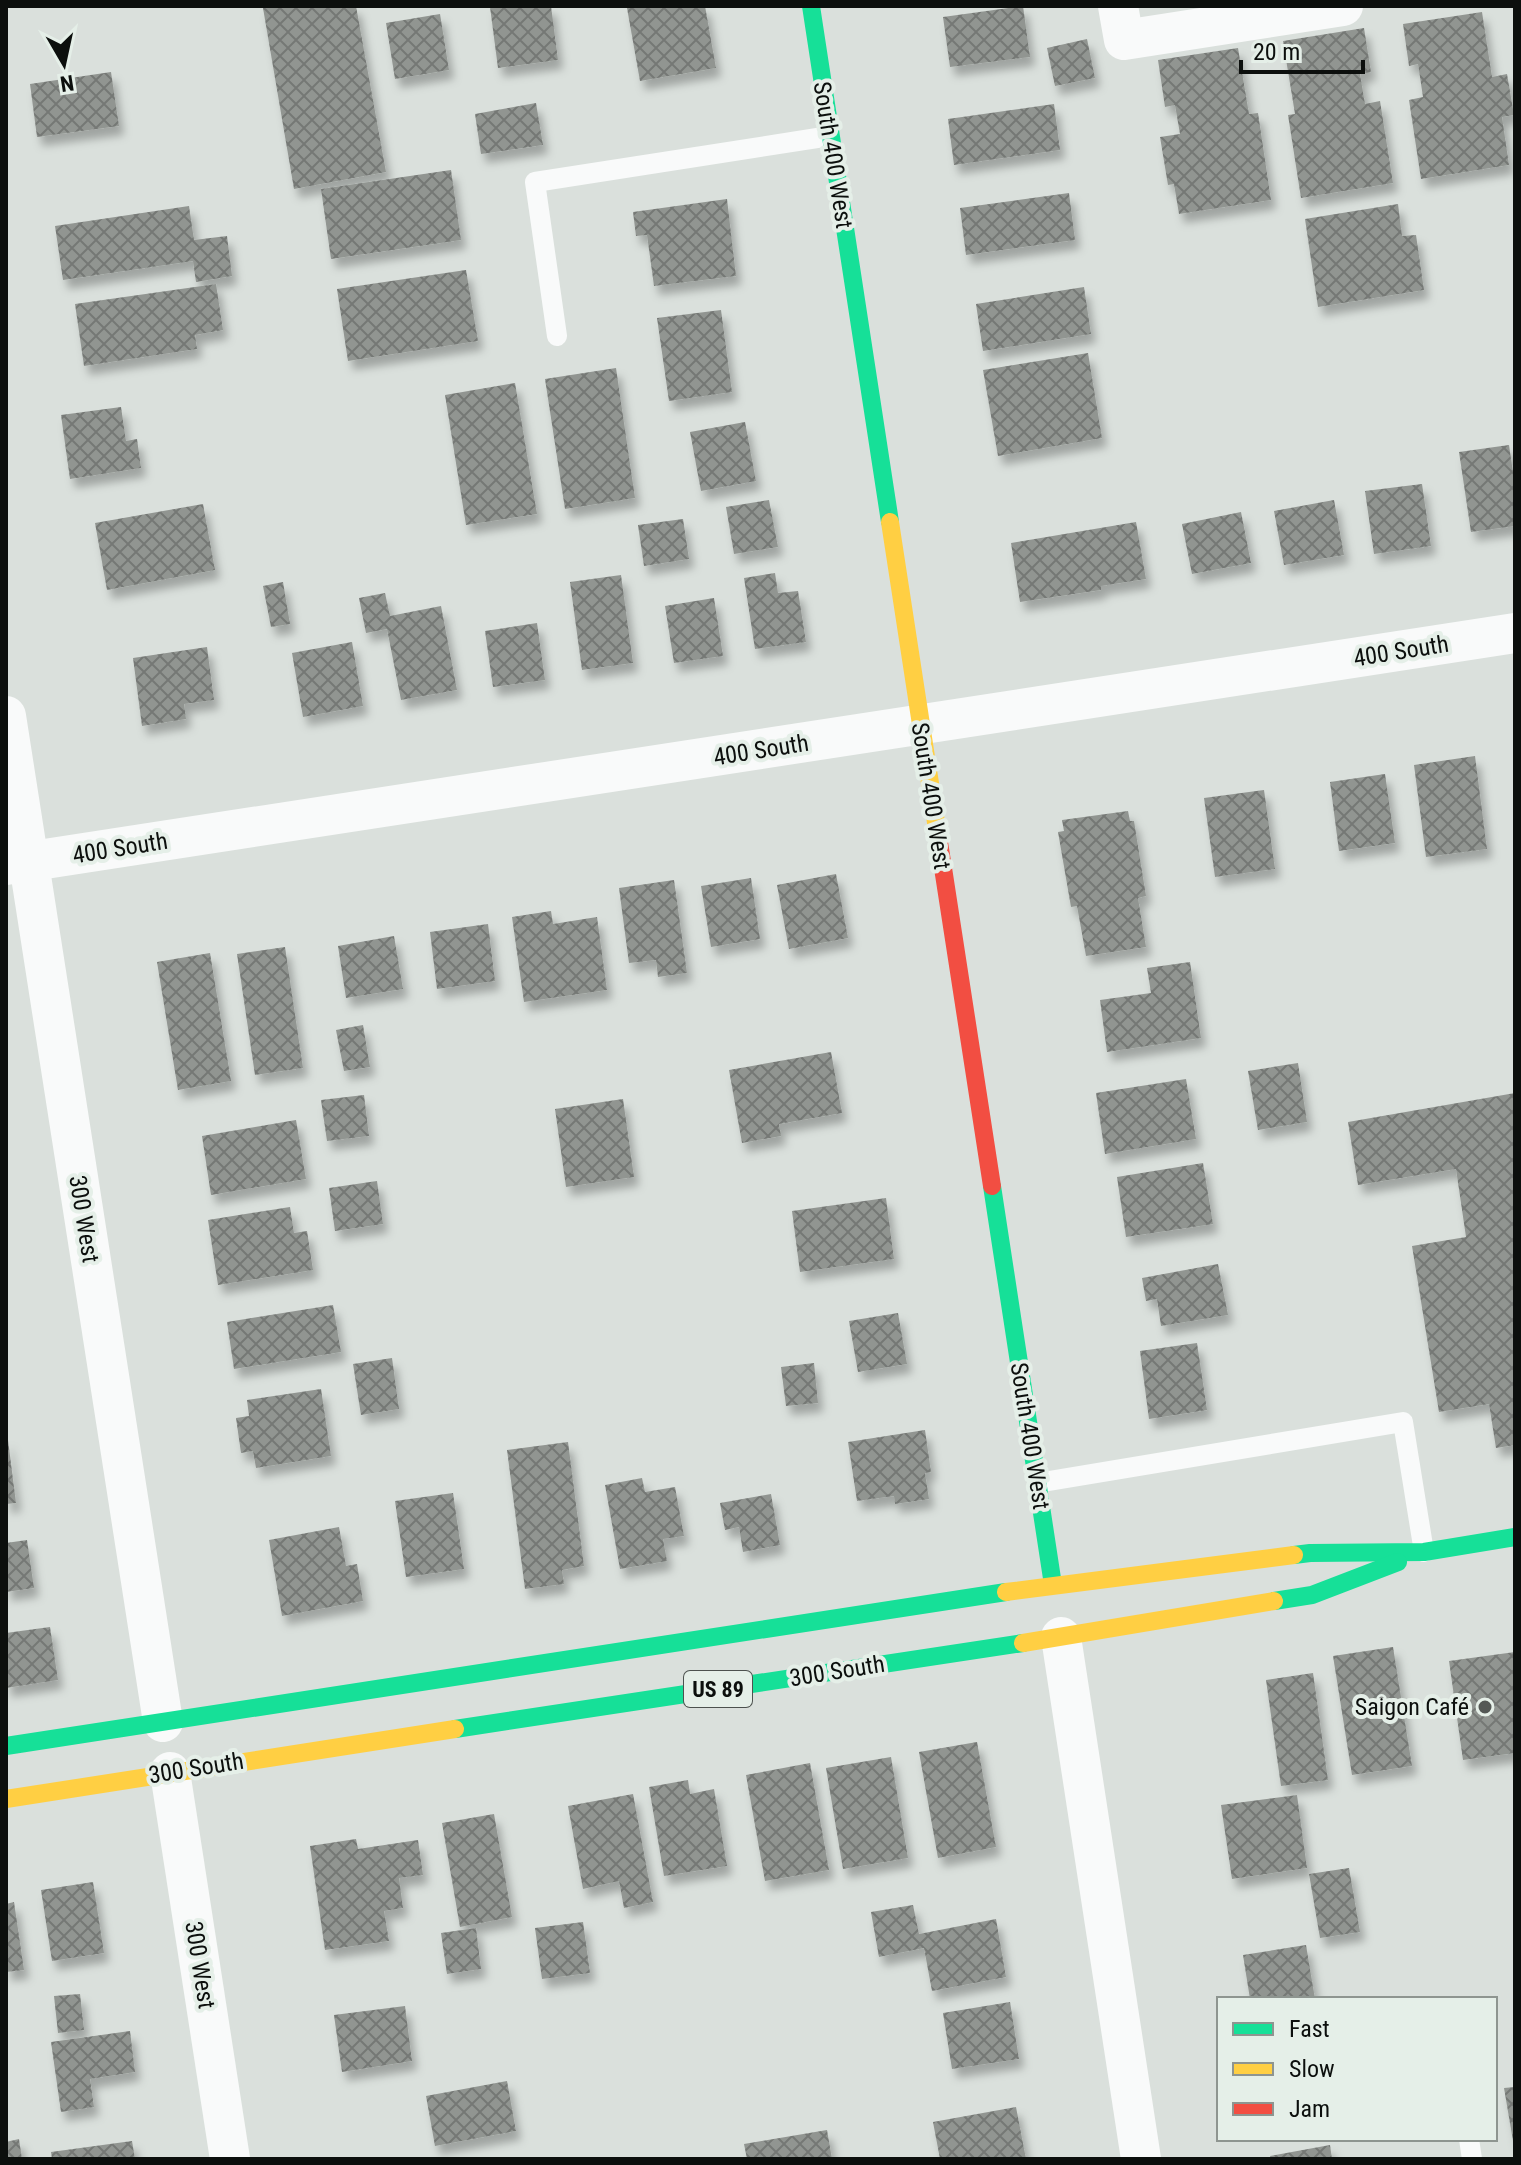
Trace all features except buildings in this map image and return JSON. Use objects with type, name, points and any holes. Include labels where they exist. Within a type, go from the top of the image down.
[{"type":"main road","name":"South 400 West","points":[[811,6],[1053,1585]]},
{"type":"main road","name":"300 South","points":[[6,1746],[1053,1585],[1310,1553],[1424,1552],[1515,1537]]},
{"type":"main road","name":"300 South","points":[[6,1799],[1061,1637],[1312,1595],[1424,1552]]},
{"type":"street","points":[[1121,23],[1343,6]]},
{"type":"street","name":"400 South","points":[[17,864],[1515,633]]},
{"type":"street","name":"300 West","points":[[6,716],[17,864],[163,1722]]},
{"type":"street","points":[[1061,1637],[1141,2159]]},
{"type":"street","name":"300 West","points":[[170,1772],[230,2159]]},
{"type":"lane","points":[[557,336],[535,182],[830,136]]},
{"type":"lane","points":[[1037,1483],[1403,1422],[1424,1552]]},
{"type":"traffic: fast","points":[[811,6],[890,522]]},
{"type":"traffic: fast","points":[[992,1186],[1053,1585]]},
{"type":"traffic: fast","points":[[1294,1555],[1424,1552],[1515,1537]]},
{"type":"traffic: fast","points":[[1274,1601],[1312,1595],[1398,1562]]},
{"type":"traffic: fast","points":[[6,1746],[1006,1592]]},
{"type":"traffic: fast","points":[[455,1729],[1023,1643]]},
{"type":"traffic: slow","points":[[890,522],[939,842]]},
{"type":"traffic: slow","points":[[1006,1592],[1294,1555]]},
{"type":"traffic: slow","points":[[1023,1643],[1274,1601]]},
{"type":"traffic: slow","points":[[6,1799],[455,1729]]},
{"type":"traffic: jam","points":[[939,842],[992,1186]]},
{"type":"place","name":"Saigon Café","points":[[1485,1707]]}]
